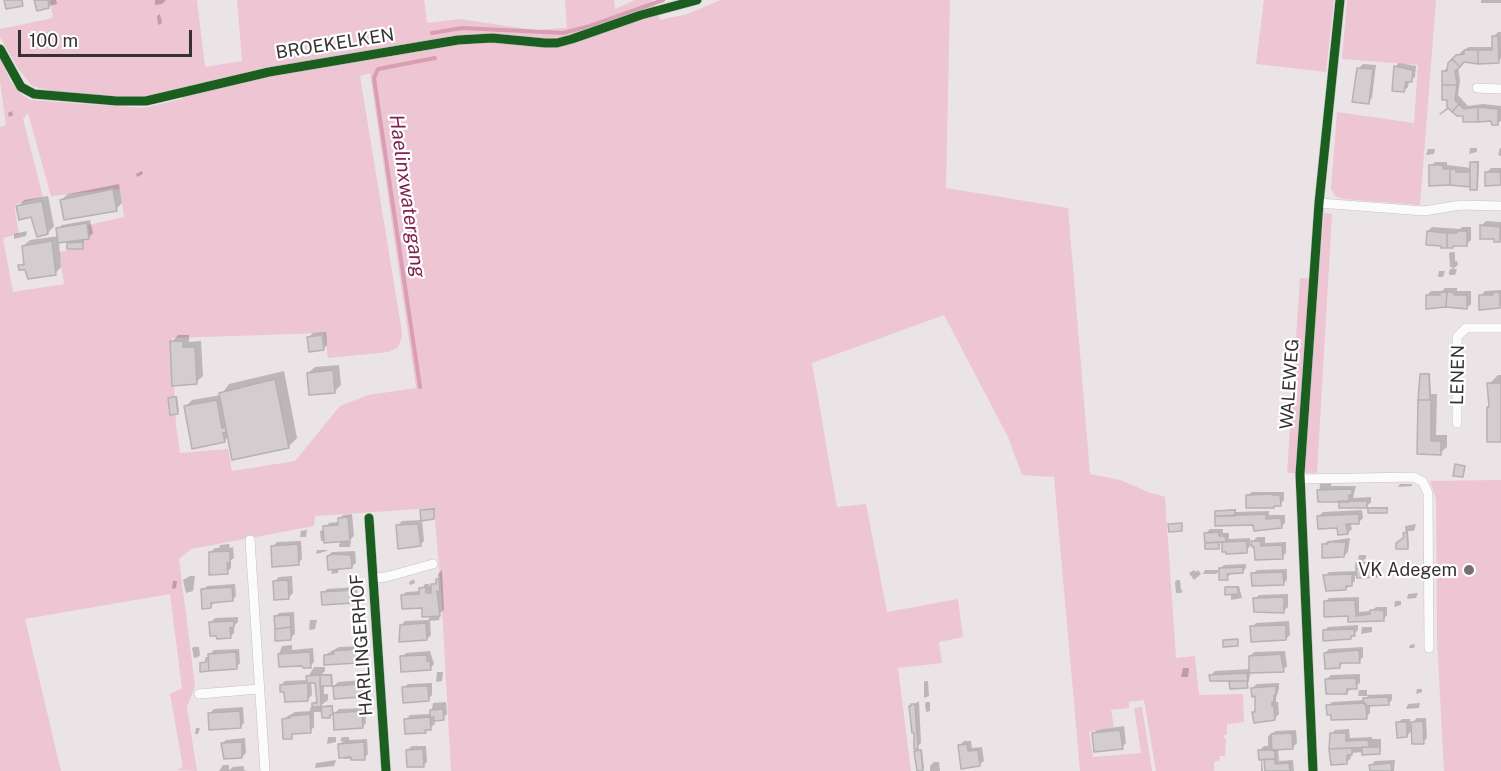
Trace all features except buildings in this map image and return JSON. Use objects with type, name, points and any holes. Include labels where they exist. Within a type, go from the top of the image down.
[{"type":"street","name":"BROEKELKEN","points":[[0,49],[21,87],[34,94],[146,101],[269,72],[458,40],[492,38],[557,42],[697,0]]},
{"type":"street","name":"WALEWEG","points":[[1313,771],[1300,479],[1319,203],[1340,0]]},
{"type":"street","points":[[1477,88],[1501,89]]},
{"type":"street","points":[[1319,203],[1424,211],[1461,205],[1501,206]]},
{"type":"street","name":"LENEN","points":[[1457,423],[1458,337],[1466,328],[1501,328]]},
{"type":"street","points":[[1300,479],[1414,477],[1423,482],[1428,493],[1429,648]]},
{"type":"street","name":"HARLINGERHOF","points":[[369,518],[386,771]]},
{"type":"street","points":[[250,540],[265,771]]},
{"type":"street","name":"HARLINGERHOF","points":[[374,578],[433,564]]},
{"type":"street","points":[[199,694],[259,689]]},
{"type":"shaded area","points":[[50,0],[197,0],[205,67],[242,61],[237,0],[424,0],[427,23],[459,19],[534,30],[567,28],[565,0],[614,0],[615,9],[635,0],[652,0],[660,20],[688,14],[720,0],[950,0],[946,188],[1068,208],[1090,474],[1120,480],[1165,497],[1176,658],[1195,656],[1199,695],[1243,694],[1244,722],[1227,724],[1227,734],[1223,736],[1226,740],[1225,756],[1219,756],[1220,760],[1214,762],[1214,771],[1156,771],[1144,700],[1129,702],[1129,708],[1111,710],[1114,727],[1089,732],[1093,757],[1141,753],[1134,708],[1142,707],[1152,771],[1080,771],[1054,477],[1022,475],[1008,437],[944,315],[812,363],[837,507],[866,504],[887,612],[958,599],[963,637],[939,642],[942,663],[898,668],[911,771],[451,771],[434,508],[315,516],[314,526],[191,549],[179,559],[195,686],[187,707],[197,771],[176,770],[183,767],[170,694],[182,688],[170,594],[25,619],[61,771],[0,771],[0,127],[6,125],[0,81],[0,58],[11,82],[21,94],[30,100],[143,108],[182,99],[181,91],[140,98],[56,92],[32,86],[17,67],[0,37],[0,29],[53,18]],"holes":[[[370,73],[416,388],[368,395],[340,406],[295,461],[232,471],[228,449],[180,453],[176,425],[172,338],[324,333],[328,358],[389,352],[398,347],[402,337],[401,326],[360,76]],[[28,113],[51,196],[120,189],[124,217],[79,227],[83,247],[59,252],[64,284],[13,292],[3,238],[19,234],[14,205],[43,197],[23,119]]]},
{"type":"shaded area","points":[[1264,0],[1334,0],[1326,72],[1256,64]]},
{"type":"shaded area","points":[[1347,0],[1436,0],[1420,205],[1343,199],[1335,196],[1331,189],[1337,112],[1414,123],[1418,65],[1342,59]]},
{"type":"shaded area","points":[[1324,213],[1332,214],[1317,473],[1287,473],[1300,278],[1318,279]]},
{"type":"shaded area","name":"VK Adegem","points":[[1501,480],[1501,771],[1444,771],[1437,640],[1436,499],[1430,481]]},
{"type":"waterway","name":"Haelinxwatergang","points":[[432,33],[462,28],[563,33],[590,26],[663,0]]},
{"type":"waterway","name":"Haelinxwatergang","points":[[420,387],[374,78],[378,69],[435,58]]},
{"type":"cycle path","points":[[0,49],[21,87],[34,94],[117,101],[146,101],[269,72],[458,40],[492,38],[557,43],[641,15],[697,0]]},
{"type":"cycle path","points":[[1313,771],[1300,474],[1319,203],[1340,0]]},
{"type":"cycle path","points":[[369,518],[386,771]]},
{"type":"place","name":"VK Adegem","points":[[1469,570]]}]
